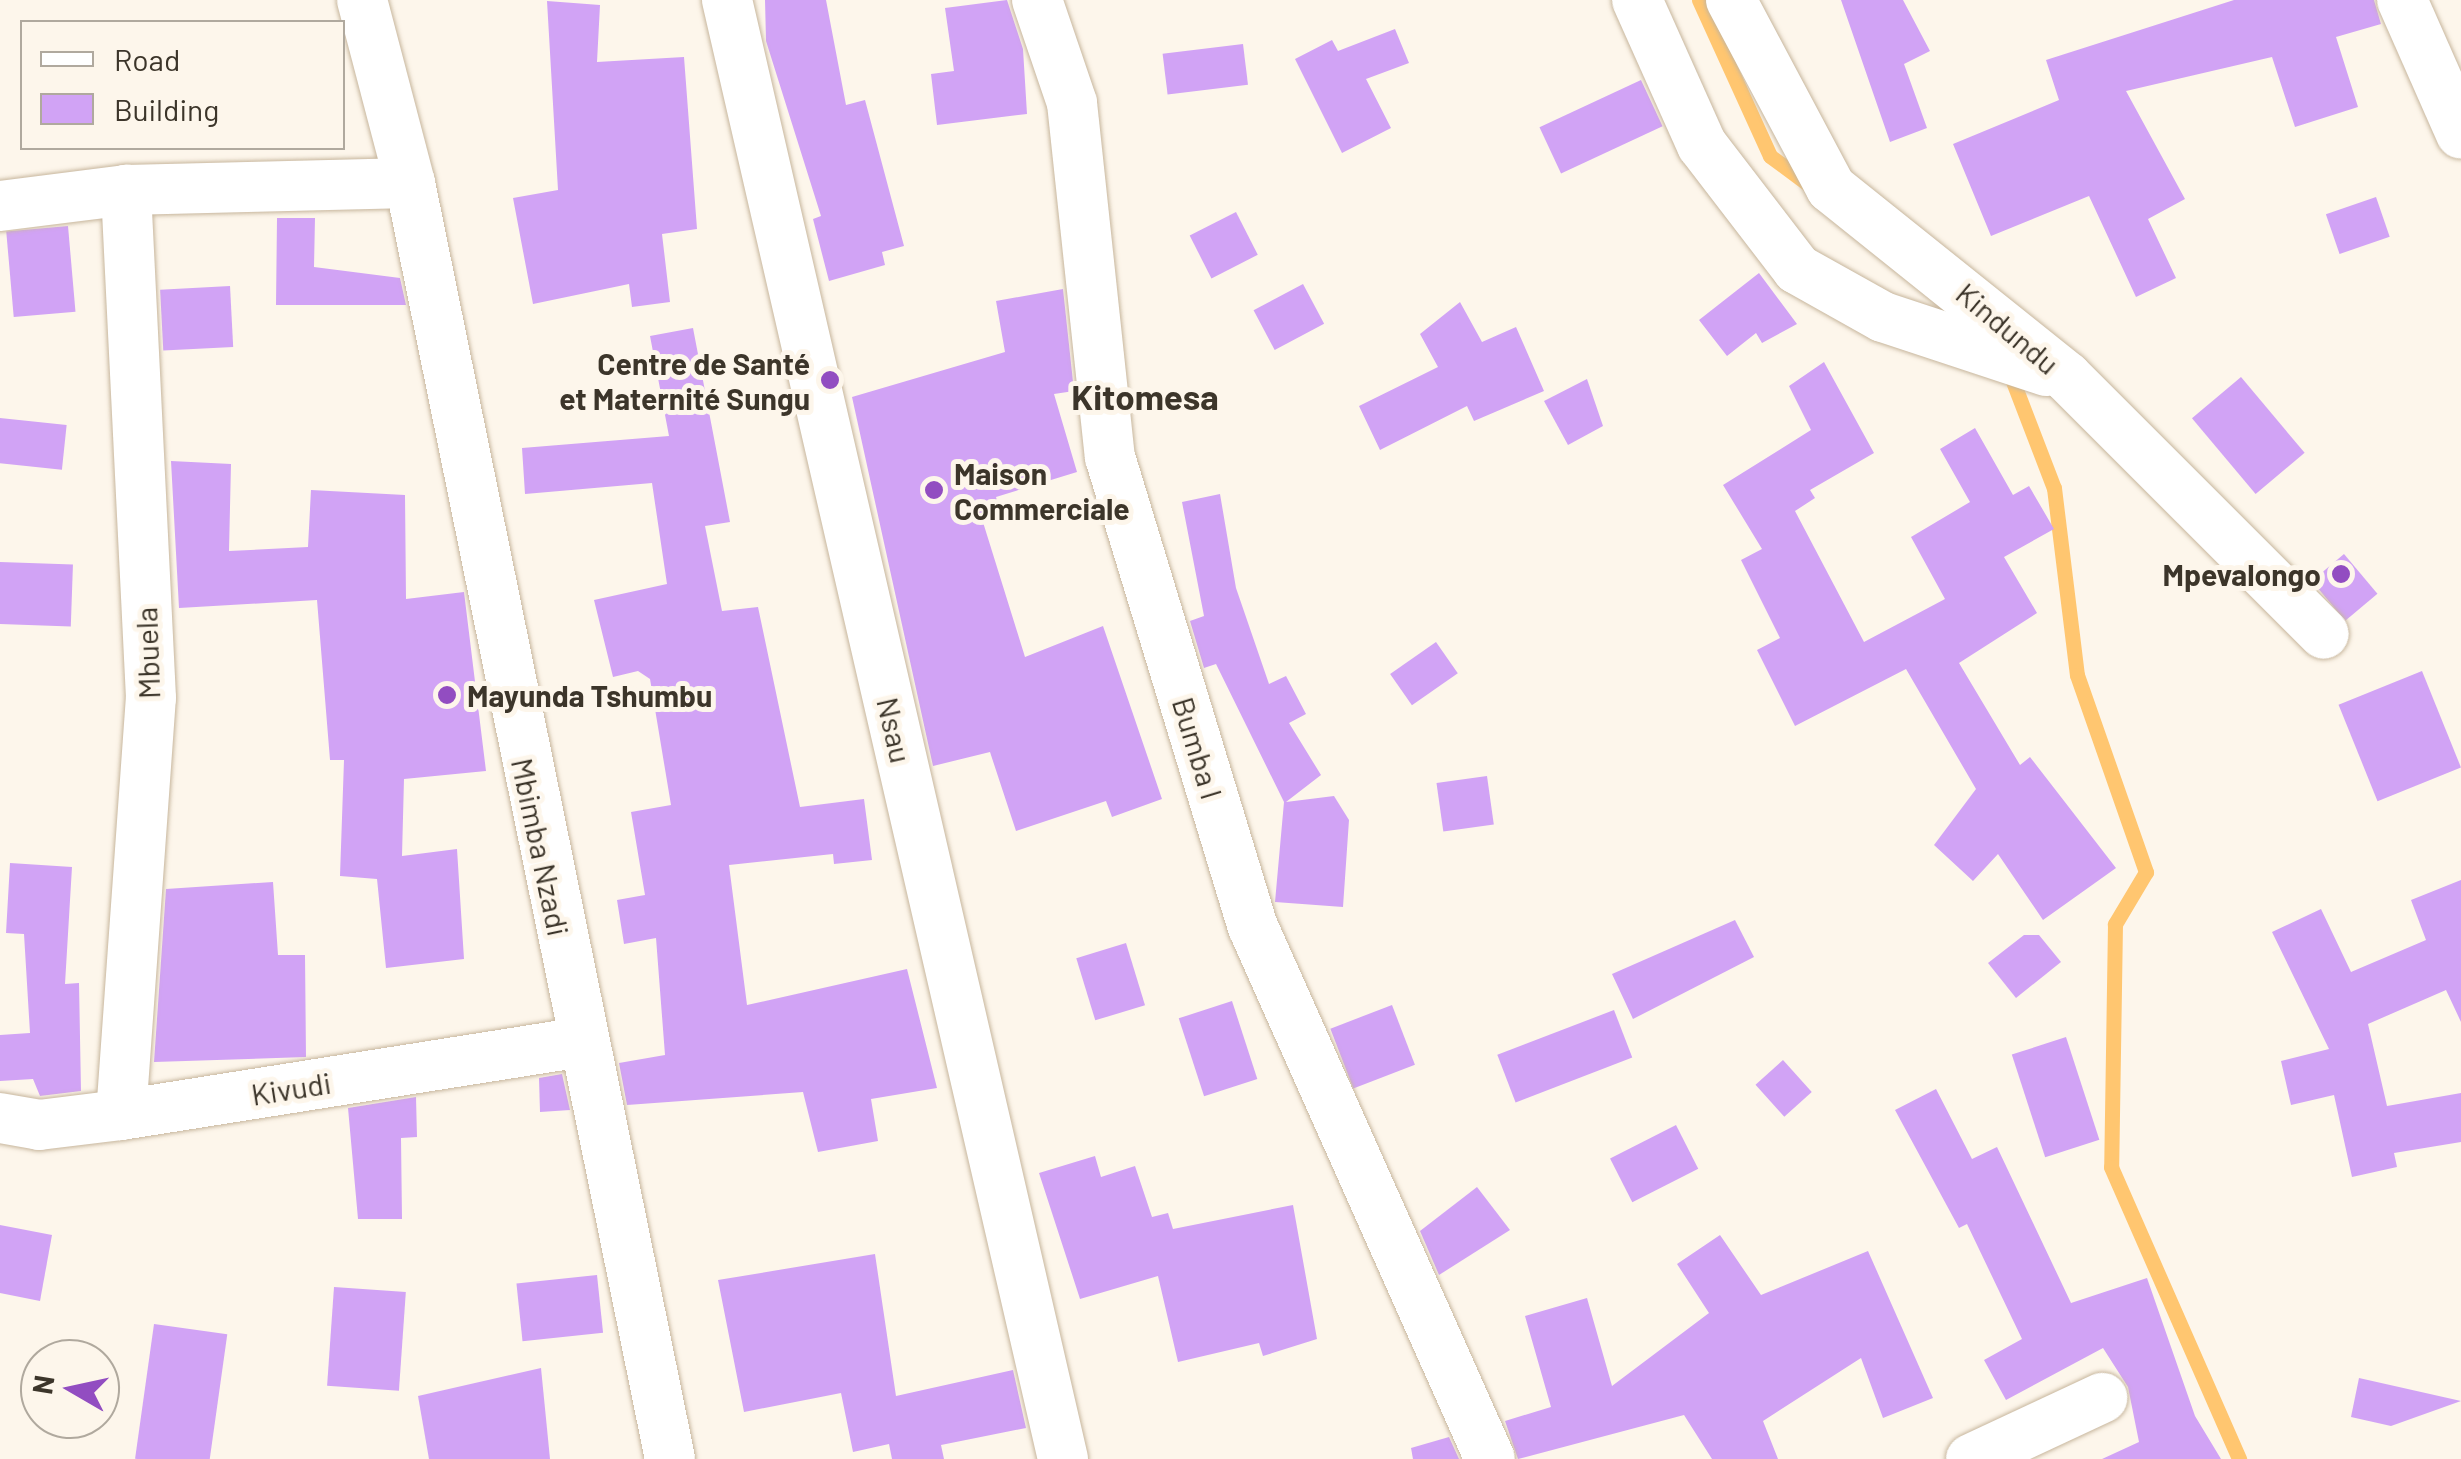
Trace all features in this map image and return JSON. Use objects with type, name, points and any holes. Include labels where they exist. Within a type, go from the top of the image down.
[{"type":"street","name":"Mbimba Nzadi","points":[[362,0],[410,182],[670,1459]]},
{"type":"street","name":"Nsau","points":[[727,0],[1063,1459]]},
{"type":"street","name":"Bumba I","points":[[1036,0],[1072,102],[1110,457],[1253,927],[1490,1459]]},
{"type":"street","points":[[1637,0],[1702,145],[1797,269],[1883,317],[2066,377]]},
{"type":"street","name":"Kindundu","points":[[1730,0],[1831,188],[2066,377],[2324,634]]},
{"type":"street","points":[[2402,0],[2461,134]]},
{"type":"street","points":[[0,206],[126,190],[410,182]]},
{"type":"street","name":"Mbuela","points":[[121,1116],[150,698],[126,190]]},
{"type":"street","name":"Kivudi","points":[[0,1118],[39,1125],[121,1116],[583,1042]]},
{"type":"street","points":[[1971,1459],[2102,1398]]},
{"type":"building","points":[[765,0],[826,0],[846,105],[865,100],[904,246],[882,252],[885,265],[829,281],[813,219],[821,216],[766,41]]},
{"type":"building","points":[[1007,0],[1023,49],[1027,114],[937,125],[931,74],[954,71],[945,8]]},
{"type":"building","points":[[1841,0],[1903,0],[1930,51],[1904,64],[1927,128],[1890,142]]},
{"type":"building","points":[[2234,0],[2374,0],[2381,24],[2336,37],[2358,107],[2295,127],[2272,57],[2126,91],[2185,199],[2148,219],[2176,278],[2136,297],[2089,196],[1991,236],[1953,144],[2059,100],[2046,60]]},
{"type":"building","points":[[547,1],[600,5],[597,62],[684,57],[697,229],[662,234],[670,302],[632,307],[629,284],[533,304],[513,198],[558,190]]},
{"type":"building","points":[[1395,29],[1409,63],[1366,79],[1391,128],[1342,153],[1295,59],[1332,40],[1338,51]]},
{"type":"building","points":[[1243,44],[1248,85],[1168,95],[1163,54]]},
{"type":"building","points":[[1641,80],[1663,126],[1561,174],[1539,127]]},
{"type":"building","points":[[2376,197],[2390,237],[2340,254],[2326,214]]},
{"type":"building","points":[[1236,212],[1258,255],[1211,278],[1190,236]]},
{"type":"building","points":[[277,218],[315,218],[314,267],[400,278],[406,305],[276,305]]},
{"type":"building","points":[[68,226],[75,312],[14,317],[6,231]]},
{"type":"building","points":[[1759,273],[1797,324],[1762,343],[1756,333],[1727,356],[1699,320]]},
{"type":"building","points":[[1303,284],[1324,324],[1275,350],[1254,310]]},
{"type":"building","points":[[230,286],[233,347],[163,351],[160,290]]},
{"type":"building","points":[[1063,289],[1074,391],[1054,394],[1077,472],[996,497],[1001,514],[982,519],[1025,657],[1103,626],[1162,799],[1112,817],[1106,801],[1016,831],[990,752],[933,766],[852,397],[1005,352],[996,301]]},
{"type":"building","points":[[1460,302],[1482,342],[1516,327],[1544,391],[1474,421],[1467,406],[1380,450],[1359,406],[1438,367],[1420,334]]},
{"type":"building","points":[[693,328],[730,522],[705,526],[722,611],[758,607],[800,807],[864,799],[872,860],[834,864],[833,854],[729,865],[747,1005],[907,969],[937,1088],[871,1099],[878,1141],[818,1152],[803,1092],[627,1105],[619,1063],[665,1055],[656,938],[624,944],[617,900],[645,895],[631,812],[671,805],[650,679],[638,671],[613,677],[594,600],[667,584],[652,483],[525,494],[522,448],[669,436],[650,336]]},
{"type":"building","points":[[1824,362],[1874,453],[1810,490],[1815,498],[1795,511],[1864,642],[1945,599],[1911,537],[1970,502],[1940,449],[1975,428],[2013,495],[2029,486],[2054,529],[2004,557],[2037,613],[1959,663],[2020,765],[2030,757],[2116,868],[2043,920],[1998,854],[1973,881],[1934,845],[1976,789],[1906,669],[1795,726],[1757,650],[1780,638],[1741,560],[1762,549],[1723,485],[1811,430],[1789,386]]},
{"type":"building","points":[[2241,377],[2305,453],[2256,494],[2192,418]]},
{"type":"building","points":[[1587,379],[1603,426],[1568,445],[1544,401]]},
{"type":"building","points":[[0,418],[67,425],[62,470],[0,463]]},
{"type":"building","points":[[171,461],[231,464],[229,551],[308,547],[311,490],[405,495],[406,599],[464,592],[486,771],[404,779],[402,856],[457,849],[464,959],[386,968],[377,879],[340,876],[344,760],[330,760],[317,600],[179,608]]},
{"type":"building","points":[[1220,494],[1236,588],[1269,684],[1286,676],[1306,714],[1289,723],[1321,775],[1286,802],[1334,796],[1349,820],[1343,907],[1275,902],[1284,802],[1216,664],[1204,668],[1190,621],[1204,616],[1182,502]]},
{"type":"building","name":"Mpevalongo","points":[[2344,554],[2377,594],[2345,621],[2312,581]]},
{"type":"building","points":[[0,562],[73,565],[71,627],[0,624]]},
{"type":"building","points":[[1436,642],[1458,673],[1412,705],[1390,674]]},
{"type":"building","points":[[2422,671],[2461,767],[2378,801],[2339,705]]},
{"type":"building","points":[[1487,776],[1494,825],[1443,832],[1436,783]]},
{"type":"building","points":[[10,863],[72,867],[65,984],[79,983],[81,1091],[40,1096],[33,1079],[0,1081],[0,1035],[30,1033],[24,934],[6,933]]},
{"type":"building","points":[[2461,880],[2461,1022],[2446,990],[2368,1024],[2387,1106],[2461,1093],[2461,1142],[2394,1153],[2397,1167],[2352,1177],[2334,1095],[2291,1105],[2281,1061],[2329,1049],[2272,932],[2321,909],[2351,972],[2426,940],[2411,900]]},
{"type":"building","points":[[273,882],[278,955],[305,955],[306,1057],[154,1062],[166,889]]},
{"type":"building","points":[[1735,920],[1754,957],[1633,1019],[1612,974]]},
{"type":"building","points":[[2024,935],[2039,935],[2061,962],[2016,998],[1988,963]]},
{"type":"building","points":[[1126,943],[1145,1005],[1095,1020],[1076,958]]},
{"type":"building","points":[[1232,1001],[1257,1079],[1204,1096],[1179,1018]]},
{"type":"building","points":[[1392,1005],[1415,1065],[1353,1088],[1330,1029]]},
{"type":"building","points":[[1614,1010],[1632,1058],[1516,1102],[1497,1055]]},
{"type":"building","points":[[2066,1037],[2099,1140],[2045,1157],[2012,1055]]},
{"type":"building","points":[[1783,1060],[1812,1092],[1784,1117],[1756,1085]]},
{"type":"building","points":[[562,1074],[570,1110],[540,1112],[539,1078]]},
{"type":"building","points":[[1936,1089],[1972,1159],[1997,1147],[2071,1303],[2147,1278],[2195,1416],[2221,1459],[2102,1459],[2139,1442],[2128,1387],[2103,1348],[2006,1400],[1984,1360],[2022,1339],[1967,1224],[1959,1228],[1895,1110]]},
{"type":"building","points":[[416,1097],[417,1137],[401,1138],[402,1219],[358,1219],[348,1108]]},
{"type":"building","points":[[1676,1125],[1698,1169],[1632,1202],[1610,1159]]},
{"type":"building","points":[[1095,1156],[1101,1177],[1135,1166],[1152,1217],[1168,1213],[1173,1229],[1293,1205],[1317,1339],[1263,1356],[1259,1343],[1178,1362],[1158,1276],[1080,1299],[1039,1173]]},
{"type":"building","points":[[1477,1187],[1510,1230],[1439,1275],[1420,1231]]},
{"type":"building","points":[[0,1225],[52,1235],[40,1301],[0,1293]]},
{"type":"building","points":[[1720,1235],[1761,1295],[1868,1251],[1933,1398],[1883,1418],[1861,1358],[1763,1421],[1778,1459],[1712,1459],[1684,1415],[1518,1459],[1505,1421],[1551,1407],[1525,1316],[1587,1298],[1612,1386],[1709,1313],[1677,1264]]},
{"type":"building","points":[[875,1254],[896,1396],[1013,1370],[1026,1428],[941,1445],[944,1459],[892,1459],[889,1444],[853,1452],[841,1393],[744,1412],[718,1280]]},
{"type":"building","points":[[597,1275],[603,1333],[523,1341],[516,1283]]},
{"type":"building","points":[[334,1287],[406,1292],[399,1391],[327,1386]]},
{"type":"building","points":[[154,1324],[227,1334],[210,1459],[135,1459]]},
{"type":"building","points":[[541,1368],[550,1459],[429,1459],[418,1396]]},
{"type":"building","points":[[2359,1378],[2461,1401],[2391,1426],[2351,1417]]},
{"type":"building","points":[[1449,1437],[1459,1459],[1413,1459],[1411,1448]]},
{"type":"waterway","points":[[1699,0],[1770,156],[1808,184]]},
{"type":"waterway","points":[[2009,371],[2054,488],[2077,675],[2146,872],[2115,924],[2111,1167],[2239,1459]]},
{"type":"place","name":"Centre de Santé et Maternité Sungu","points":[[830,380]]},
{"type":"place","name":"Maison Commerciale","points":[[934,490]]},
{"type":"place","name":"Mpevalongo","points":[[2341,574]]},
{"type":"place","name":"Mayunda Tshumbu","points":[[447,695]]},
{"type":"district","name":"Kitomesa","points":[[1145,396]]}]
